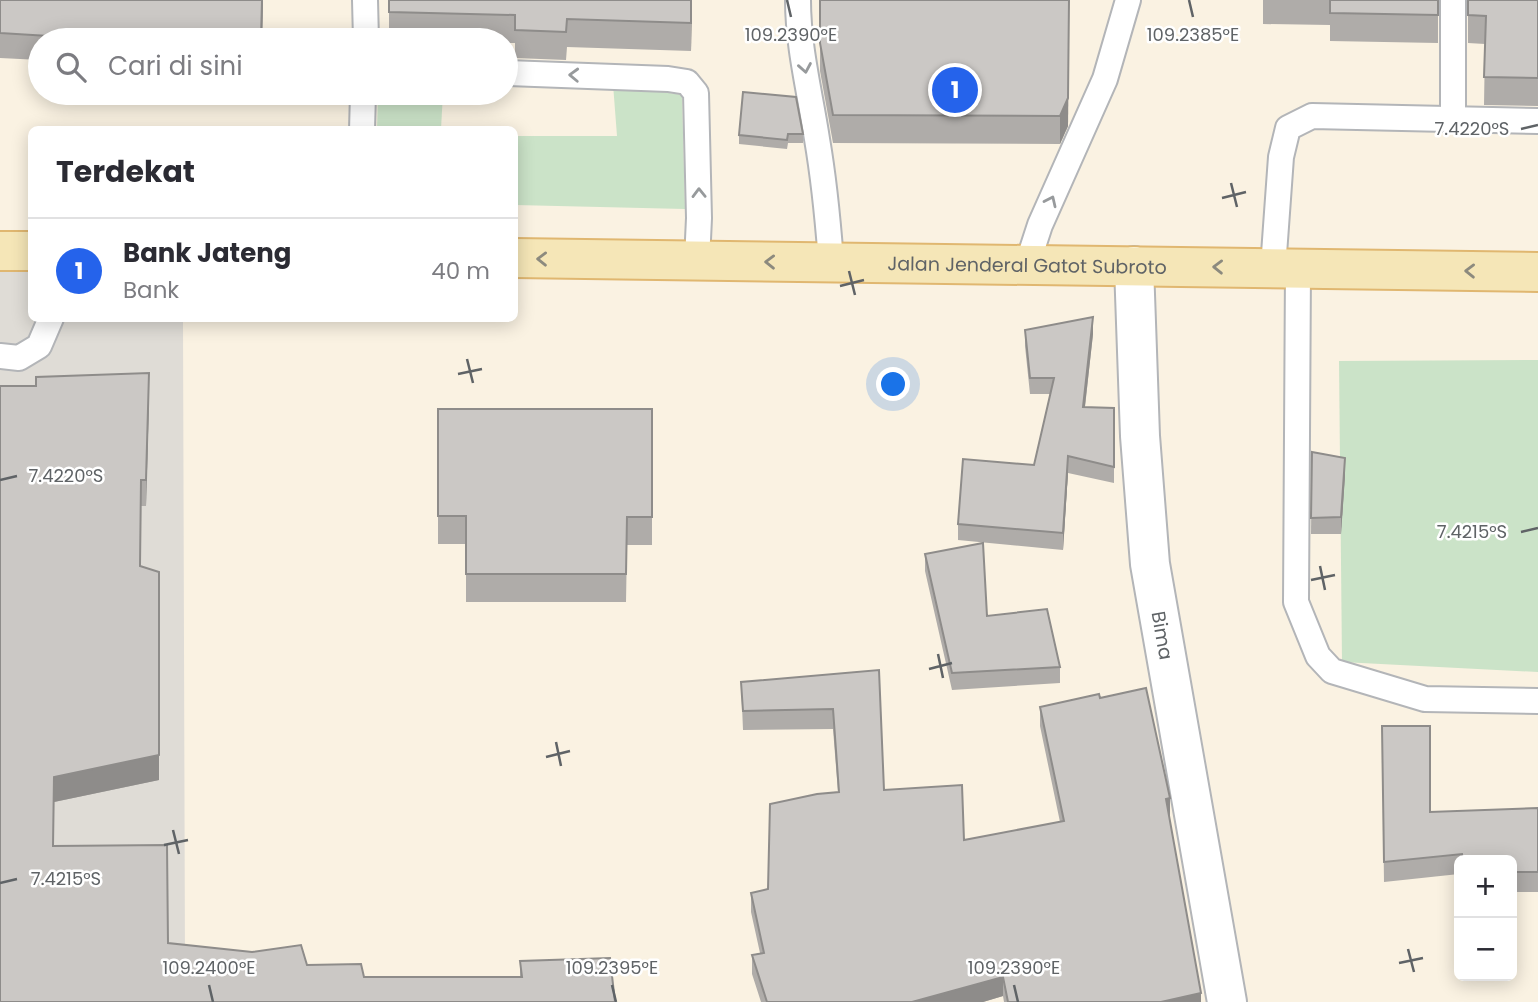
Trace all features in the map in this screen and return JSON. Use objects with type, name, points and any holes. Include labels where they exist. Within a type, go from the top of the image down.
[{"type":"main road","points":[[0,251],[28,251]]},
{"type":"main road","name":"Jalan Jenderal Gatot Subroto","points":[[518,258],[1538,271]]},
{"type":"street","name":"Bima","points":[[1134,266],[1140,436],[1150,564],[1227,1002]]},
{"type":"lane","points":[[365,0],[366,28]]},
{"type":"lane","points":[[798,0],[798,25],[818,143],[831,262]]},
{"type":"lane","points":[[1027,265],[1040,225],[1105,79],[1128,0]]},
{"type":"lane","points":[[1453,0],[1453,118]]},
{"type":"lane","points":[[518,73],[687,82],[696,93],[699,218],[697,261]]},
{"type":"lane","points":[[362,126],[363,105]]},
{"type":"lane","points":[[1538,121],[1312,116],[1288,128],[1281,157],[1296,602],[1318,656],[1332,671],[1426,699],[1538,701]]},
{"type":"lane","points":[[0,356],[19,358],[39,346],[49,322]]},
{"type":"shaded area","points":[[0,0],[1538,0],[1538,1002],[0,1002],[32,322],[518,322],[518,126],[28,126],[28,258],[0,258]]},
{"type":"shaded area","points":[[0,260],[28,260],[28,322],[183,322],[185,966],[0,960]]},
{"type":"green space","points":[[613,84],[682,95],[685,209],[518,205],[518,136],[617,136]]},
{"type":"green space","points":[[378,105],[442,105],[441,126],[377,126]]},
{"type":"green space","points":[[1538,360],[1538,672],[1342,662],[1339,361]]},
{"type":"building","points":[[0,0],[262,0],[261,28],[28,28],[28,35],[0,33]]},
{"type":"building","points":[[389,0],[691,0],[691,23],[567,19],[566,32],[518,30],[515,28],[515,15],[389,12]]},
{"type":"building","points":[[820,0],[1069,0],[1068,98],[1060,116],[833,115],[820,43]]},
{"type":"building","points":[[1330,0],[1438,0],[1438,15],[1330,13]]},
{"type":"building","points":[[1468,0],[1538,0],[1538,78],[1484,77],[1486,16],[1468,15]]},
{"type":"building","points":[[743,92],[796,97],[803,134],[788,134],[787,140],[739,135]]},
{"type":"building","points":[[1093,317],[1083,407],[1114,408],[1114,467],[1068,456],[1063,533],[958,524],[963,459],[1034,465],[1054,378],[1030,378],[1025,330]]},
{"type":"building","points":[[149,373],[146,480],[141,480],[140,566],[159,572],[159,755],[54,777],[53,846],[167,845],[168,943],[252,952],[301,945],[307,965],[361,964],[364,977],[522,977],[520,961],[610,958],[615,1002],[0,1002],[0,386],[36,386],[36,377]]},
{"type":"building","points":[[438,409],[652,409],[652,517],[627,517],[626,574],[466,574],[466,516],[438,516]]},
{"type":"building","points":[[1312,452],[1345,458],[1341,517],[1311,518]]},
{"type":"building","points":[[983,543],[987,616],[1047,609],[1060,667],[952,673],[925,554]]},
{"type":"building","points":[[879,670],[884,790],[962,785],[964,840],[1064,821],[1040,707],[1099,694],[1100,698],[1146,688],[1170,798],[1166,799],[1201,993],[1161,1002],[1008,1002],[1003,977],[912,1002],[767,1002],[752,955],[764,953],[751,893],[768,889],[770,804],[839,792],[833,709],[743,711],[741,682]]},
{"type":"building","points":[[1382,726],[1430,726],[1430,812],[1538,808],[1538,872],[1517,872],[1517,855],[1462,854],[1384,862]]},
{"type":"place","name":"Bank Jateng","points":[[955,90]]}]
